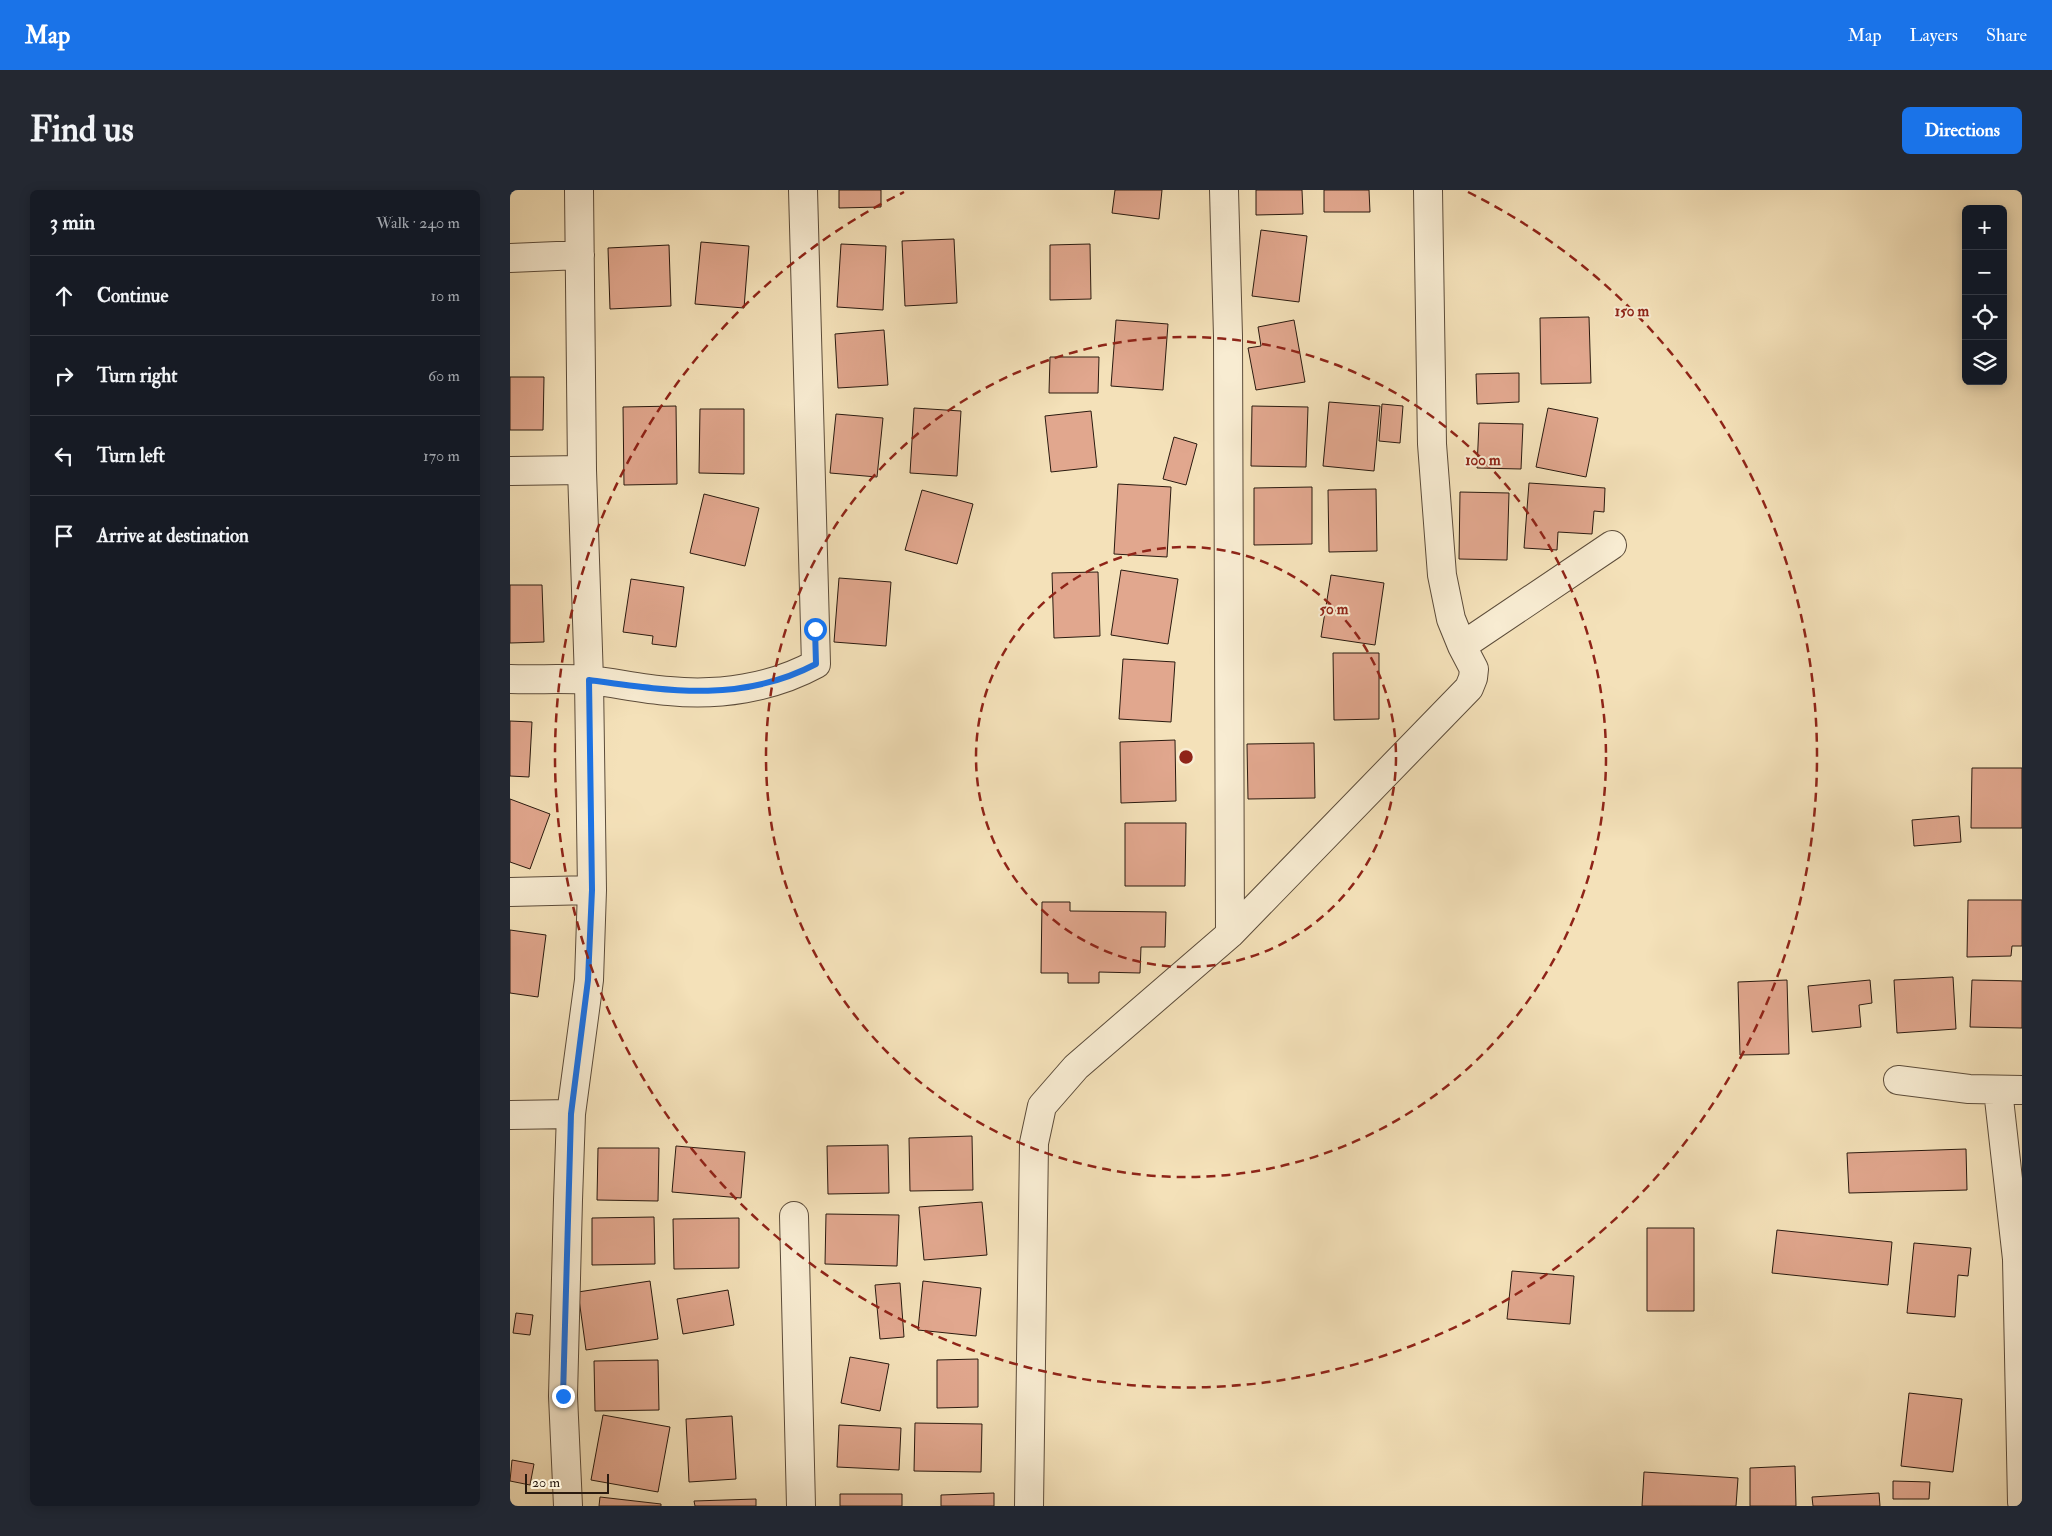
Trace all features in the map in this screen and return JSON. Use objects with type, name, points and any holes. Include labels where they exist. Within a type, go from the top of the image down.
[{"type":"street","points":[[568,1506],[563,1396],[571,1114],[588,980],[592,890],[589,680],[582,470],[579,190]]},
{"type":"street","points":[[510,679],[589,680],[670,691],[729,691],[754,687],[790,677],[816,664],[803,190]]},
{"type":"street","points":[[1224,190],[1228,336],[1230,934]]},
{"type":"street","points":[[1029,1506],[1034,1143],[1042,1106],[1076,1067],[1230,934],[1469,688],[1473,678],[1474,668],[1462,646],[1451,619],[1442,575],[1434,463],[1428,190]]},
{"type":"street","points":[[510,258],[580,255]]},
{"type":"street","points":[[510,471],[582,470]]},
{"type":"street","points":[[1462,646],[1612,545]]},
{"type":"street","points":[[510,892],[592,890]]},
{"type":"street","points":[[1898,1080],[1969,1089],[2010,1090],[2018,1259],[2022,1502]]},
{"type":"street","points":[[510,1116],[571,1114]]},
{"type":"street","points":[[794,1216],[801,1506]]},
{"type":"building","points":[[839,190],[881,190],[881,207],[839,208]]},
{"type":"building","points":[[1115,190],[1162,190],[1159,219],[1112,213]]},
{"type":"building","points":[[1256,190],[1302,190],[1303,214],[1256,215]]},
{"type":"building","points":[[1324,190],[1369,190],[1370,212],[1324,212]]},
{"type":"building","points":[[1261,230],[1307,236],[1299,302],[1252,296]]},
{"type":"building","points":[[954,239],[957,303],[905,306],[902,241]]},
{"type":"building","points":[[701,242],[749,246],[744,308],[695,304]]},
{"type":"building","points":[[841,244],[886,246],[883,310],[837,307]]},
{"type":"building","points":[[1090,244],[1091,299],[1050,300],[1050,245]]},
{"type":"building","points":[[669,245],[671,306],[610,309],[608,248]]},
{"type":"building","points":[[1589,317],[1591,383],[1541,384],[1540,318]]},
{"type":"building","points":[[1116,320],[1168,324],[1163,390],[1111,386]]},
{"type":"building","points":[[1294,320],[1305,382],[1256,390],[1248,348],[1261,346],[1258,327]]},
{"type":"building","points":[[884,330],[888,385],[838,388],[835,334]]},
{"type":"building","points":[[1050,357],[1099,357],[1098,393],[1049,393]]},
{"type":"building","points":[[1519,373],[1519,402],[1477,404],[1476,374]]},
{"type":"building","points":[[510,377],[544,377],[543,430],[510,430]]},
{"type":"building","points":[[1329,402],[1380,406],[1374,471],[1323,466]]},
{"type":"building","points":[[1382,404],[1403,406],[1400,443],[1379,441]]},
{"type":"building","points":[[676,406],[677,484],[624,485],[623,407]]},
{"type":"building","points":[[1252,406],[1308,407],[1306,467],[1251,466]]},
{"type":"building","points":[[914,408],[961,411],[957,476],[910,473]]},
{"type":"building","points":[[1548,408],[1598,418],[1586,477],[1536,467]]},
{"type":"building","points":[[700,409],[744,409],[744,474],[699,473]]},
{"type":"building","points":[[1091,411],[1097,467],[1051,472],[1045,416]]},
{"type":"building","points":[[836,414],[883,418],[877,477],[830,473]]},
{"type":"building","points":[[1479,423],[1523,424],[1521,469],[1477,468]]},
{"type":"building","points":[[1174,437],[1197,444],[1186,485],[1163,479]]},
{"type":"building","points":[[1529,483],[1605,488],[1604,512],[1594,511],[1592,534],[1558,532],[1557,550],[1524,548]]},
{"type":"building","points":[[1118,484],[1171,487],[1167,557],[1114,554]]},
{"type":"building","points":[[1312,487],[1312,544],[1254,545],[1254,488]]},
{"type":"building","points":[[1376,489],[1377,551],[1329,552],[1328,490]]},
{"type":"building","points":[[922,490],[973,504],[957,564],[905,550]]},
{"type":"building","points":[[1460,492],[1509,493],[1507,560],[1459,559]]},
{"type":"building","points":[[704,494],[759,508],[745,566],[690,553]]},
{"type":"building","points":[[1121,570],[1178,579],[1168,644],[1111,635]]},
{"type":"building","points":[[1098,572],[1100,636],[1054,638],[1052,573]]},
{"type":"building","points":[[1331,575],[1384,583],[1375,645],[1321,637]]},
{"type":"building","points":[[839,578],[891,582],[886,646],[834,642]]},
{"type":"building","points":[[631,579],[684,587],[676,647],[652,644],[653,636],[623,632]]},
{"type":"building","points":[[510,585],[542,585],[544,642],[510,643]]},
{"type":"building","points":[[1333,653],[1379,653],[1379,719],[1334,720]]},
{"type":"building","points":[[1123,659],[1175,662],[1171,722],[1119,719]]},
{"type":"building","points":[[510,721],[532,722],[529,777],[510,776]]},
{"type":"building","points":[[1175,740],[1176,801],[1121,803],[1120,742]]},
{"type":"building","points":[[1314,743],[1315,798],[1248,799],[1247,744]]},
{"type":"building","points":[[1972,768],[2022,768],[2022,828],[1971,828]]},
{"type":"building","points":[[510,799],[550,814],[530,869],[510,862]]},
{"type":"building","points":[[1959,816],[1961,842],[1914,846],[1912,820]]},
{"type":"building","points":[[1125,823],[1186,823],[1185,886],[1125,886]]},
{"type":"building","points":[[1968,900],[2022,900],[2022,946],[2012,946],[2011,956],[1967,957]]},
{"type":"building","points":[[1042,902],[1070,902],[1070,911],[1166,912],[1165,947],[1141,947],[1140,973],[1099,972],[1099,983],[1068,983],[1068,973],[1041,973]]},
{"type":"building","points":[[510,930],[546,935],[538,997],[510,993]]},
{"type":"building","points":[[1953,977],[1956,1029],[1897,1033],[1894,980]]},
{"type":"building","points":[[1787,980],[1789,1054],[1740,1055],[1738,982]]},
{"type":"building","points":[[1870,980],[1872,1003],[1859,1005],[1861,1027],[1812,1032],[1808,986]]},
{"type":"building","points":[[1972,980],[2022,981],[2022,1028],[1970,1027]]},
{"type":"building","points":[[972,1136],[973,1190],[910,1191],[909,1138]]},
{"type":"building","points":[[888,1145],[889,1193],[828,1194],[827,1146]]},
{"type":"building","points":[[676,1146],[745,1152],[741,1198],[672,1192]]},
{"type":"building","points":[[598,1148],[659,1148],[658,1201],[597,1200]]},
{"type":"building","points":[[1966,1149],[1967,1190],[1849,1193],[1847,1153]]},
{"type":"building","points":[[982,1202],[987,1255],[924,1260],[919,1207]]},
{"type":"building","points":[[826,1214],[899,1215],[897,1266],[825,1264]]},
{"type":"building","points":[[654,1217],[655,1264],[592,1265],[592,1218]]},
{"type":"building","points":[[739,1218],[739,1268],[674,1269],[673,1219]]},
{"type":"building","points":[[1647,1228],[1694,1228],[1694,1311],[1647,1311]]},
{"type":"building","points":[[1777,1230],[1892,1242],[1888,1285],[1772,1273]]},
{"type":"building","points":[[1914,1243],[1971,1248],[1968,1276],[1958,1275],[1955,1317],[1907,1313]]},
{"type":"building","points":[[1512,1271],[1574,1276],[1570,1324],[1507,1319]]},
{"type":"building","points":[[650,1281],[658,1339],[586,1350],[578,1292]]},
{"type":"building","points":[[923,1281],[981,1288],[976,1336],[918,1330]]},
{"type":"building","points":[[900,1283],[904,1337],[880,1339],[875,1285]]},
{"type":"building","points":[[728,1290],[734,1325],[683,1334],[677,1299]]},
{"type":"building","points":[[516,1313],[533,1315],[530,1335],[513,1333]]},
{"type":"building","points":[[850,1357],[889,1364],[880,1411],[841,1403]]},
{"type":"building","points":[[978,1359],[978,1407],[937,1408],[937,1360]]},
{"type":"building","points":[[658,1360],[659,1410],[595,1411],[594,1361]]},
{"type":"building","points":[[1909,1393],[1962,1399],[1953,1472],[1901,1466]]},
{"type":"building","points":[[603,1415],[670,1427],[658,1492],[591,1480]]},
{"type":"building","points":[[732,1416],[736,1479],[689,1482],[686,1419]]},
{"type":"building","points":[[915,1423],[982,1424],[981,1472],[914,1471]]},
{"type":"building","points":[[839,1425],[901,1428],[899,1470],[837,1467]]},
{"type":"building","points":[[512,1460],[534,1464],[530,1485],[510,1481]]},
{"type":"building","points":[[1795,1466],[1796,1506],[1750,1506],[1750,1468]]},
{"type":"building","points":[[1644,1472],[1738,1478],[1736,1506],[1642,1506]]},
{"type":"building","points":[[1893,1481],[1930,1482],[1929,1499],[1893,1499]]},
{"type":"building","points":[[994,1493],[994,1506],[941,1506],[941,1495]]},
{"type":"building","points":[[1879,1493],[1880,1506],[1813,1506],[1812,1497]]},
{"type":"building","points":[[840,1494],[902,1494],[902,1506],[840,1506]]},
{"type":"building","points":[[600,1497],[661,1504],[661,1506],[599,1506]]},
{"type":"building","points":[[756,1499],[756,1506],[695,1506],[694,1501]]},
{"type":"route","points":[[563,1396],[571,1114],[588,980],[592,890],[589,680],[670,691],[729,691],[754,687],[790,677],[816,664],[815,629]]}]
